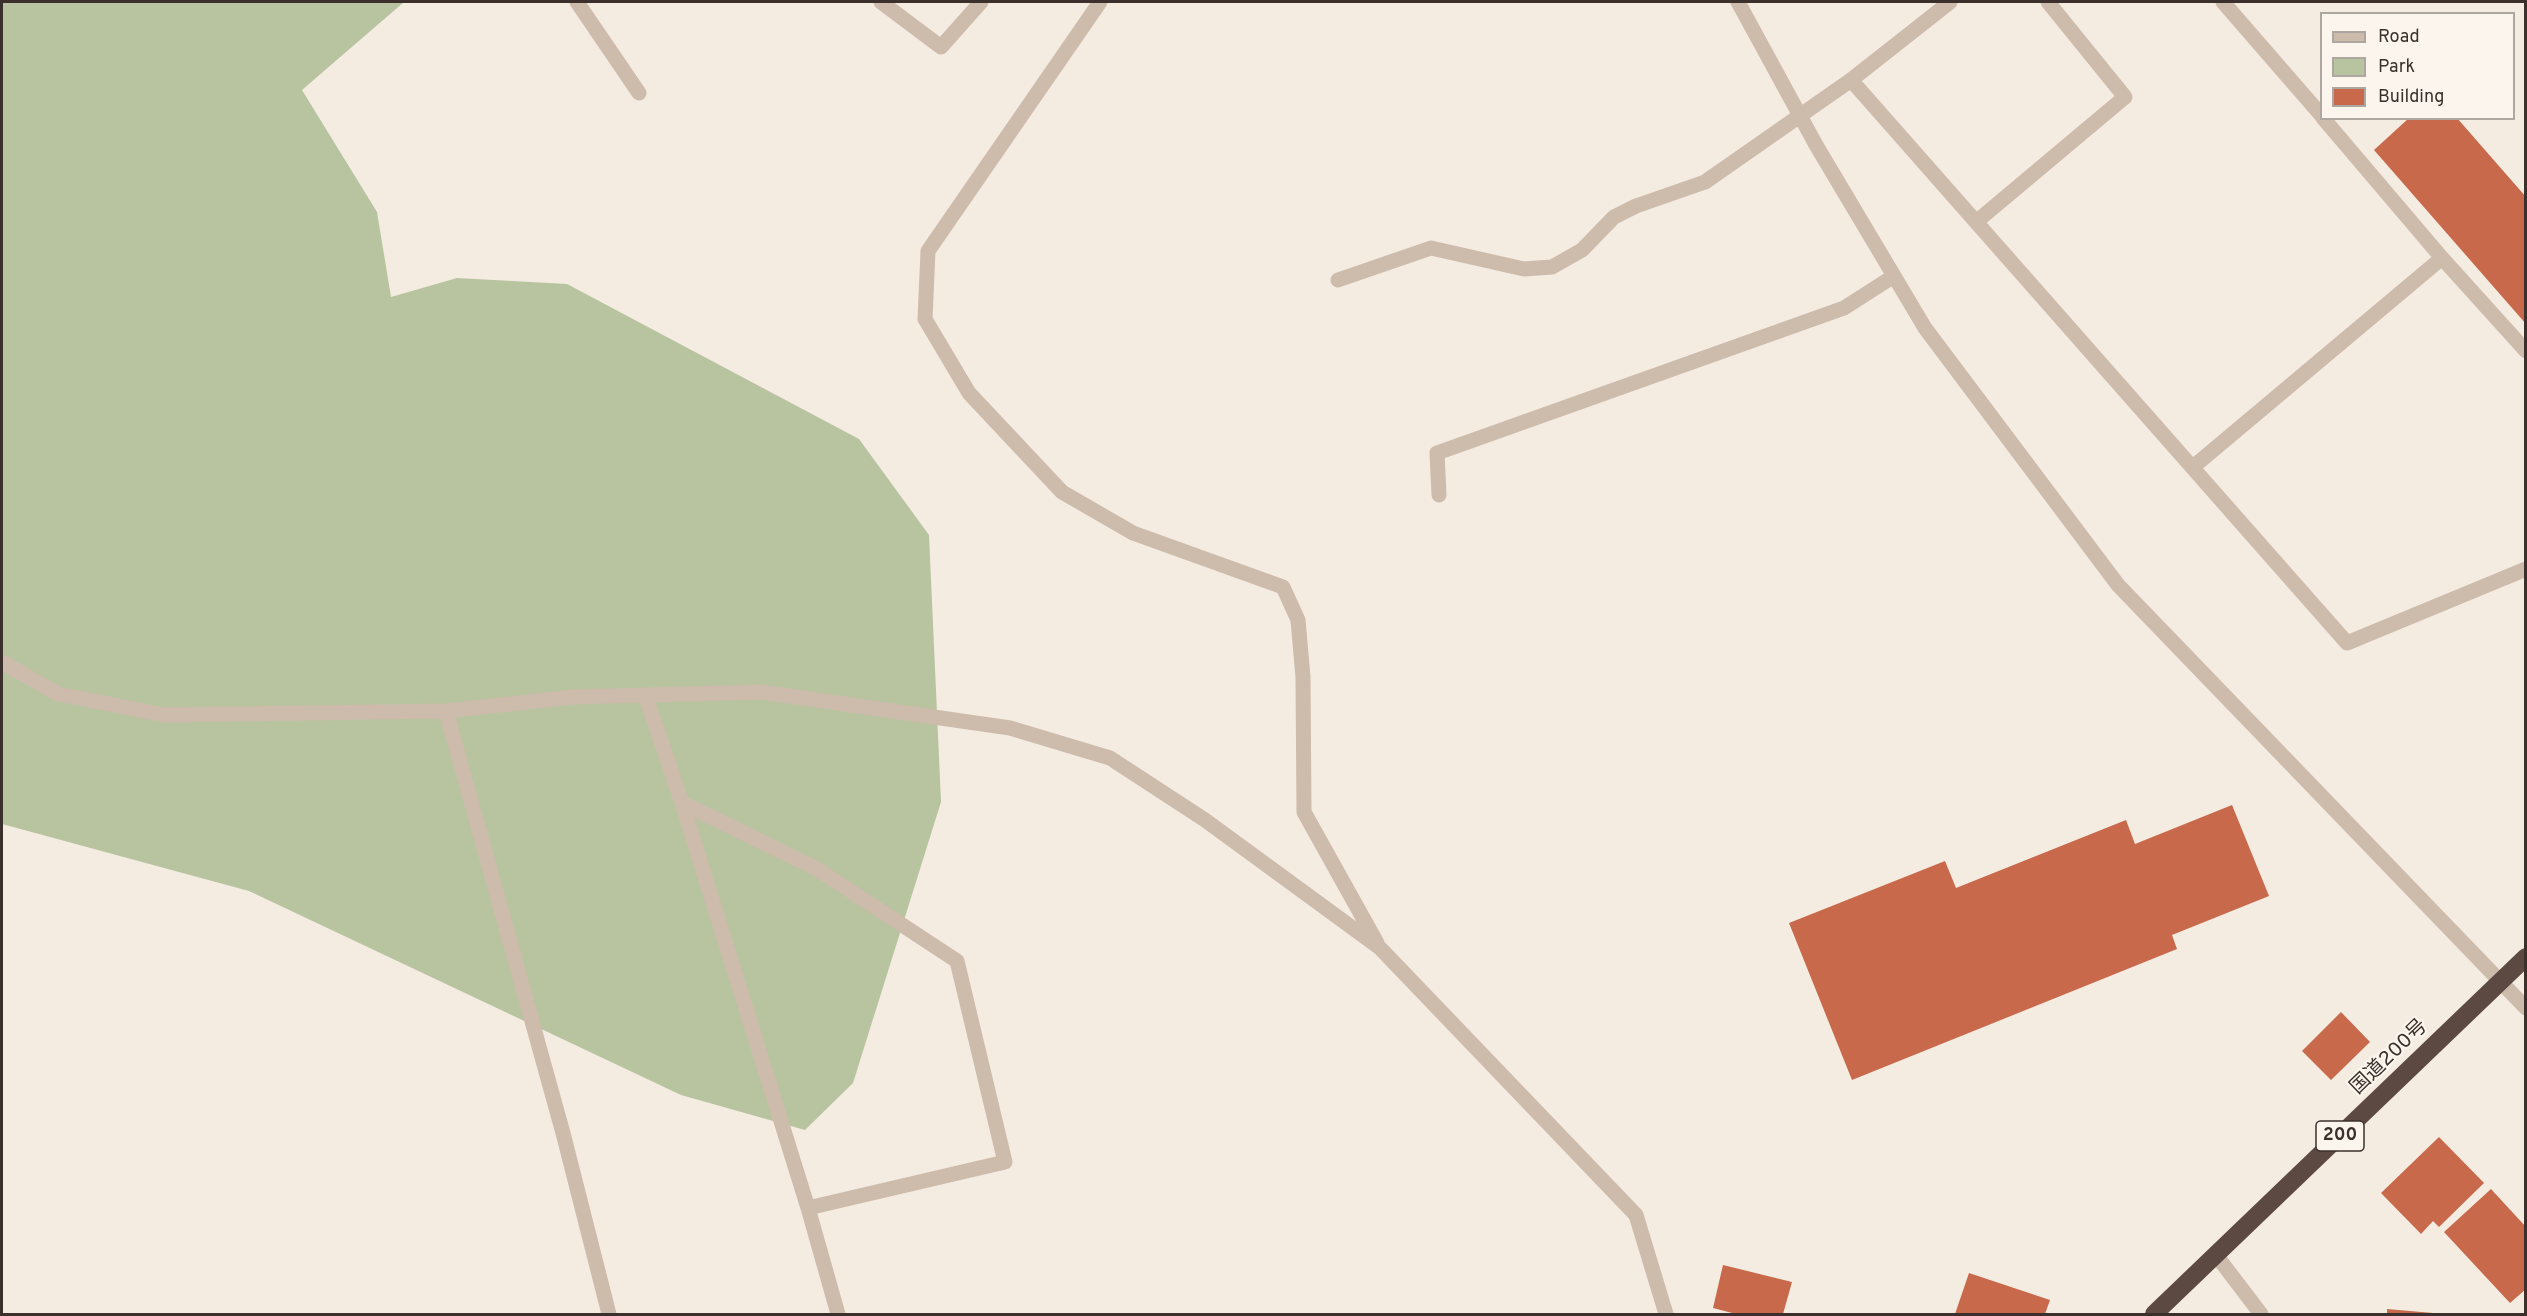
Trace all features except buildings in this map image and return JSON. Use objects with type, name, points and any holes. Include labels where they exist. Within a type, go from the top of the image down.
[{"type":"highway","name":"国道200号","points":[[2154,1314],[2526,957]]},
{"type":"street","points":[[577,2],[639,93]]},
{"type":"street","points":[[881,2],[941,47],[981,2]]},
{"type":"street","points":[[1100,2],[928,251],[925,319],[969,393],[1062,492],[1133,533],[1283,587],[1298,620],[1303,677],[1304,812],[1380,948]]},
{"type":"street","points":[[1738,2],[1800,115],[1925,328],[2118,585],[2526,1008]]},
{"type":"street","points":[[1338,280],[1431,248],[1524,269],[1552,267],[1582,250],[1614,217],[1636,206],[1705,182],[1851,80],[1950,2]]},
{"type":"street","points":[[1976,222],[2125,97],[2048,2]]},
{"type":"street","points":[[2223,2],[2320,115]]},
{"type":"street","points":[[1851,80],[2347,643],[2526,569]]},
{"type":"street","points":[[2325,120],[2442,258],[2526,351]]},
{"type":"street","points":[[2193,466],[2442,258]]},
{"type":"street","points":[[1439,495],[1437,453],[1844,308],[1894,276]]},
{"type":"street","points":[[2,662],[58,694],[165,715],[446,711],[572,697],[646,697],[761,692],[1010,728],[1110,758],[1205,820],[1380,948],[1636,1215],[1666,1314]]},
{"type":"street","points":[[646,697],[682,802],[808,1208],[838,1314]]},
{"type":"street","points":[[446,711],[563,1133],[609,1314]]},
{"type":"street","points":[[682,802],[817,869],[957,961],[1005,1162],[808,1208]]},
{"type":"street","points":[[2216,1255],[2261,1314]]},
{"type":"green space","points":[[2,2],[404,2],[302,90],[377,212],[391,297],[457,278],[567,284],[859,439],[929,535],[941,802],[853,1083],[805,1130],[681,1095],[249,891],[2,824]]}]
